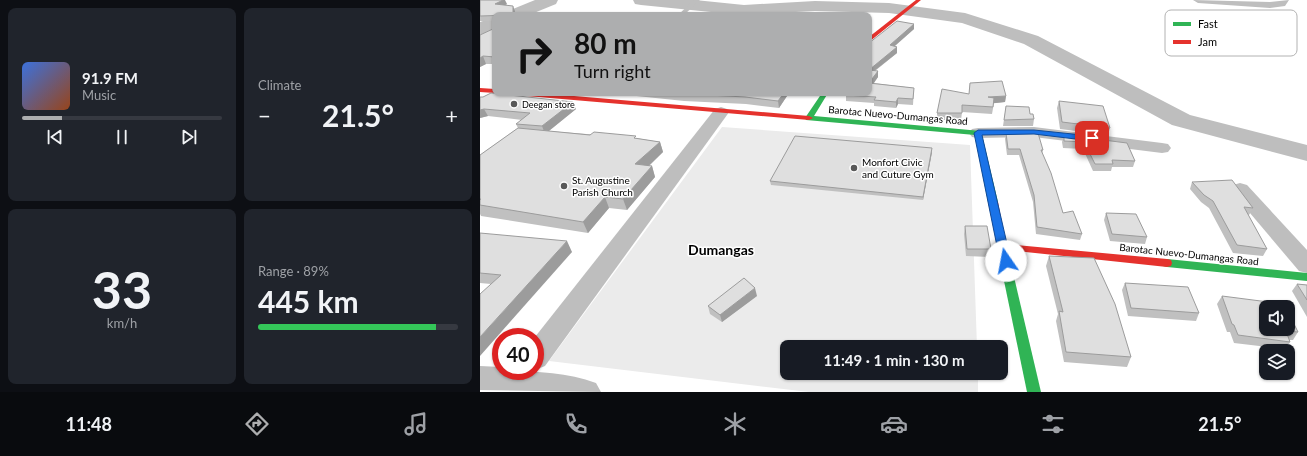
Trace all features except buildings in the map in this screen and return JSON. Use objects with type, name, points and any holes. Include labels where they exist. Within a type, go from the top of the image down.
[{"type":"main road","points":[[872,38],[919,0]]},
{"type":"main road","points":[[480,90],[492,91]]},
{"type":"main road","name":"Barotac Nuevo-Dumangas Road","points":[[593,96],[721,112],[978,133],[1002,247],[1307,277]]},
{"type":"main road","points":[[809,118],[823,96]]},
{"type":"main road","points":[[1002,247],[1034,392]]},
{"type":"street","points":[[1198,0],[1270,5],[1281,4],[1284,0]]},
{"type":"street","points":[[544,346],[721,112]]},
{"type":"street","points":[[978,133],[1034,132],[1162,148]]},
{"type":"street","points":[[1240,189],[1307,265]]},
{"type":"street","points":[[480,378],[492,377]]},
{"type":"street","points":[[534,380],[569,391]]},
{"type":"lane","points":[[684,12],[695,1]]},
{"type":"shaded area","points":[[722,127],[970,145],[977,340],[780,340],[780,380],[978,380],[978,392],[809,392],[549,361]]},
{"type":"waterway","points":[[521,12],[550,0]]},
{"type":"waterway","points":[[641,0],[744,10],[815,6],[889,8],[965,18],[1031,40],[1181,120],[1307,153]]},
{"type":"waterway","points":[[480,29],[492,24]]},
{"type":"traffic: fast","points":[[823,96],[809,118],[978,133],[993,202]]},
{"type":"traffic: fast","points":[[1002,247],[1034,392]]},
{"type":"traffic: fast","points":[[1167,263],[1307,277]]},
{"type":"traffic: jam","points":[[872,38],[919,0]]},
{"type":"traffic: jam","points":[[480,90],[492,91]]},
{"type":"traffic: jam","points":[[550,96],[809,118]]},
{"type":"traffic: jam","points":[[993,202],[1002,247],[1167,263]]},
{"type":"place","name":"Deegan store","points":[[514,104]]},
{"type":"place","name":"Monfort Civic and Cuture Gym","points":[[854,168]]},
{"type":"place","name":"St. Augustine Parish Church","points":[[564,186]]},
{"type":"district","name":"Dumangas","points":[[721,249]]},
{"type":"route","points":[[1006,261],[978,133],[994,131],[1034,132],[1092,138]]}]
